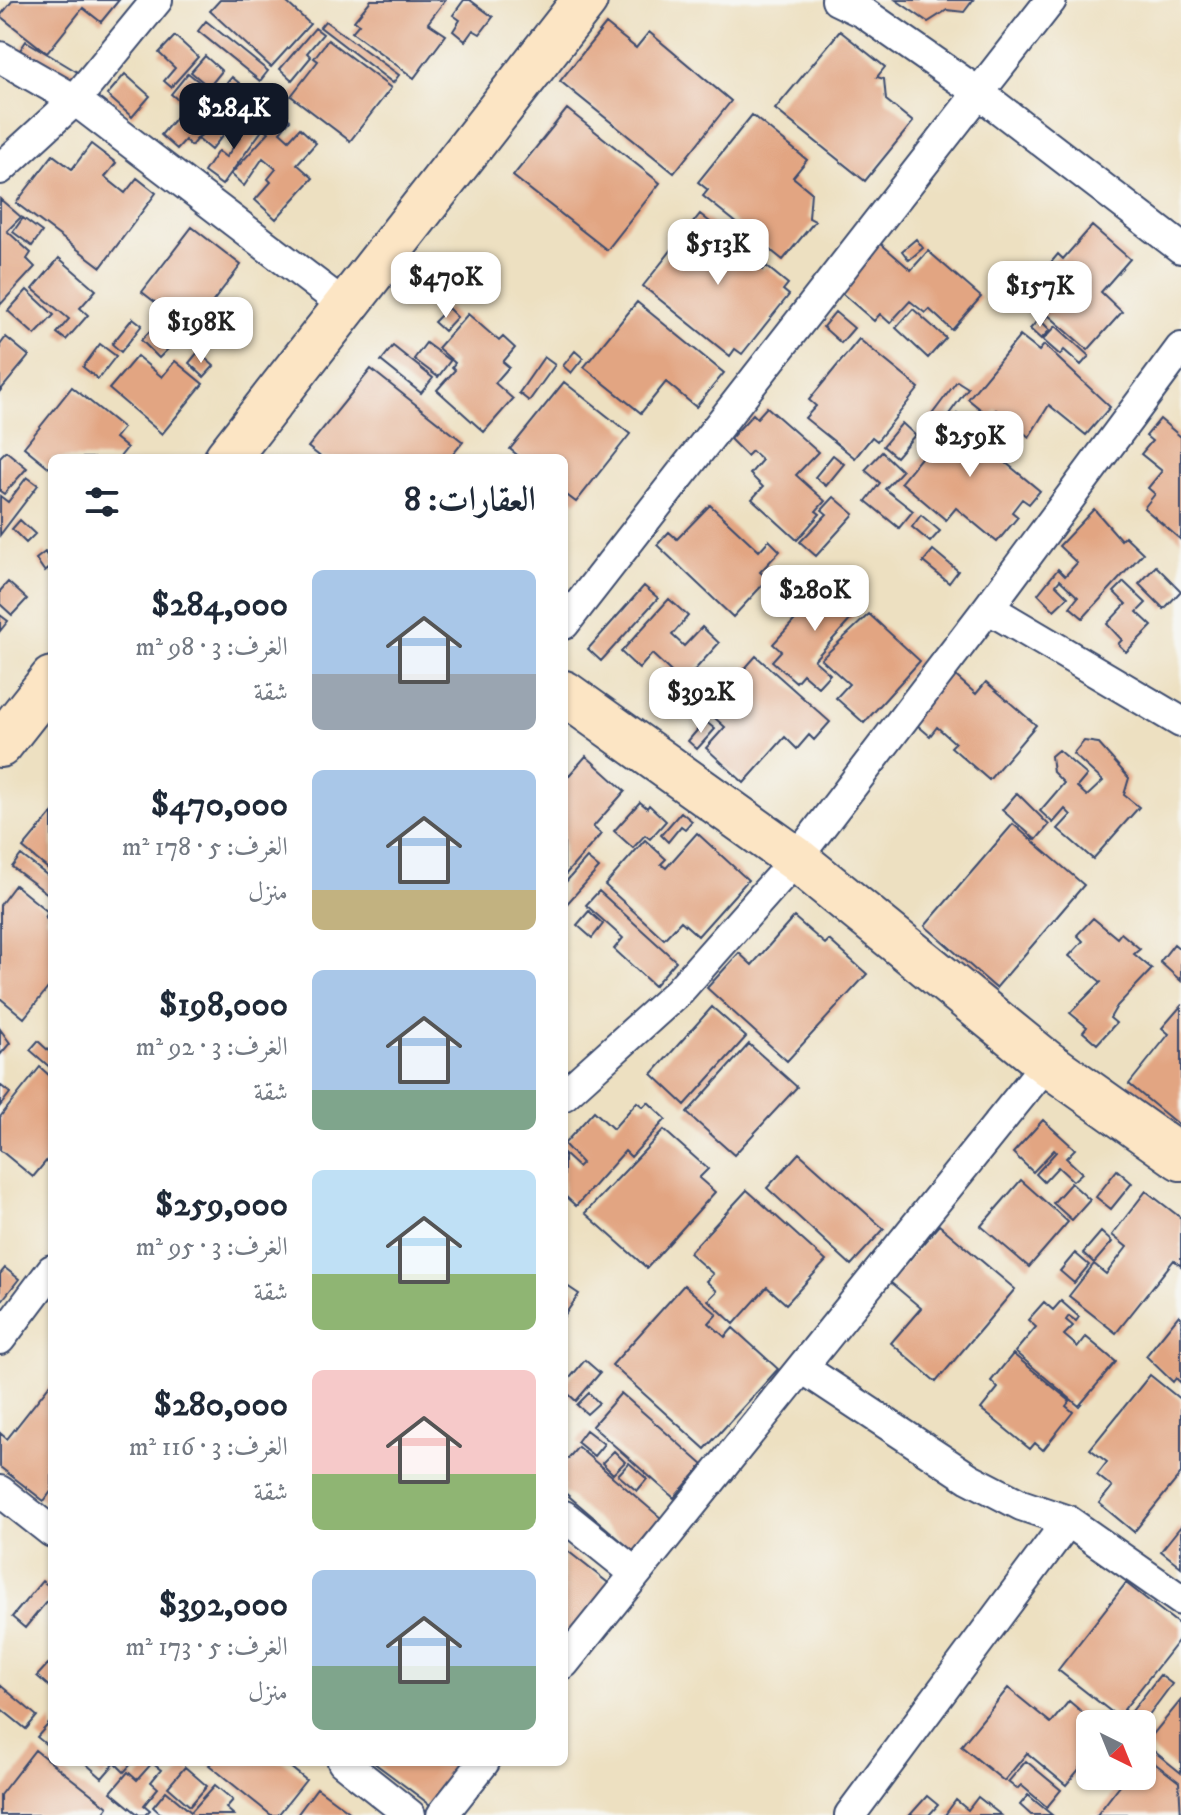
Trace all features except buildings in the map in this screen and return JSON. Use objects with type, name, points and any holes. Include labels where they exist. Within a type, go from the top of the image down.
[{"type":"street","points":[[0,169],[75,100],[157,0]]},
{"type":"street","points":[[246,451],[344,305],[585,0]]},
{"type":"street","points":[[837,0],[864,13],[979,93],[1181,248]]},
{"type":"street","points":[[568,619],[1051,0]]},
{"type":"street","points":[[0,57],[75,100],[344,305]]},
{"type":"street","points":[[568,1091],[678,992],[796,859],[1181,348]]},
{"type":"street","points":[[988,608],[1181,722]]},
{"type":"street","points":[[568,696],[796,859],[1047,1063],[1181,1158]]},
{"type":"street","points":[[0,745],[45,701]]},
{"type":"street","points":[[568,1658],[804,1369],[1047,1063]]},
{"type":"street","points":[[0,1339],[48,1275]]},
{"type":"street","points":[[804,1369],[969,1478],[1021,1505],[1068,1521],[1181,1600]]},
{"type":"street","points":[[0,1491],[48,1529]]},
{"type":"street","points":[[568,1519],[635,1573]]},
{"type":"street","points":[[850,1815],[1068,1521]]},
{"type":"street","points":[[348,1766],[410,1815]]},
{"type":"street","points":[[442,1815],[481,1766]]}]
